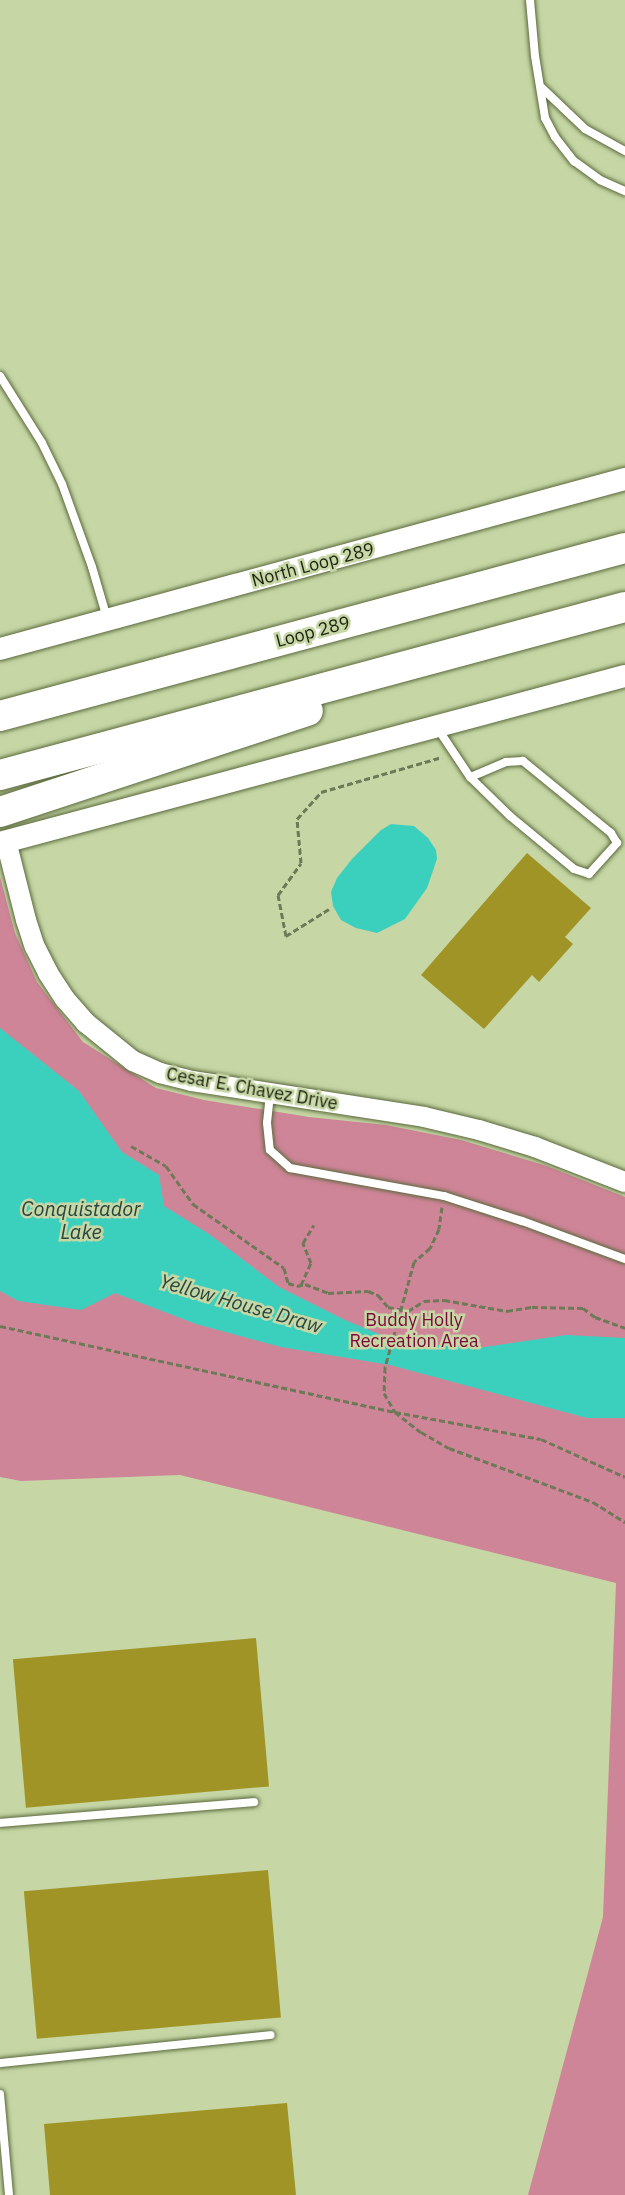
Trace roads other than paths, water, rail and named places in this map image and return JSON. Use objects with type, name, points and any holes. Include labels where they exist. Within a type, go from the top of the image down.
[{"type":"highway","name":"Loop 289","points":[[0,716],[621,548]]},
{"type":"highway","points":[[0,775],[625,607]]},
{"type":"highway","points":[[0,812],[230,736],[441,672],[495,641]]},
{"type":"main road","name":"North Loop 289","points":[[0,649],[625,479]]},
{"type":"main road","points":[[3,842],[625,676]]},
{"type":"street","name":"Cesar E. Chavez Drive","points":[[3,842],[34,947],[65,999],[86,1023],[133,1060],[160,1073],[192,1081],[424,1117],[479,1130],[536,1147],[625,1182]]},
{"type":"lane","points":[[530,0],[535,57],[542,88],[545,118],[555,137],[574,161],[600,180],[625,191]]},
{"type":"lane","points":[[542,88],[585,129],[625,151]]},
{"type":"lane","points":[[0,376],[42,442],[62,484],[92,567],[108,621]]},
{"type":"lane","points":[[436,726],[470,777],[510,816],[574,868],[589,874],[617,843],[611,833],[523,761],[506,762],[470,777]]},
{"type":"lane","points":[[270,1093],[267,1123],[270,1150],[290,1168],[444,1196],[522,1221],[625,1259]]},
{"type":"lane","points":[[0,1823],[254,1802]]},
{"type":"lane","points":[[0,2063],[271,2035]]},
{"type":"lane","points":[[0,2094],[9,2195]]},
{"type":"water","points":[[391,824],[414,826],[428,838],[436,850],[437,859],[427,888],[405,919],[377,933],[356,928],[341,920],[333,906],[331,892],[337,878],[352,859],[381,830]]},
{"type":"water","name":"Conquistador Lake","points":[[0,1028],[79,1091],[122,1152],[159,1175],[164,1206],[209,1234],[279,1287],[345,1320],[381,1335],[411,1343],[478,1348],[566,1335],[625,1338],[625,1418],[587,1418],[390,1365],[281,1347],[196,1324],[115,1293],[81,1310],[18,1301],[0,1291]]},
{"type":"water label","name":"Yellow House Draw","points":[[241,1303]]},
{"type":"park label","name":"Buddy Holly Recreation Area","points":[[414,1331]]}]
